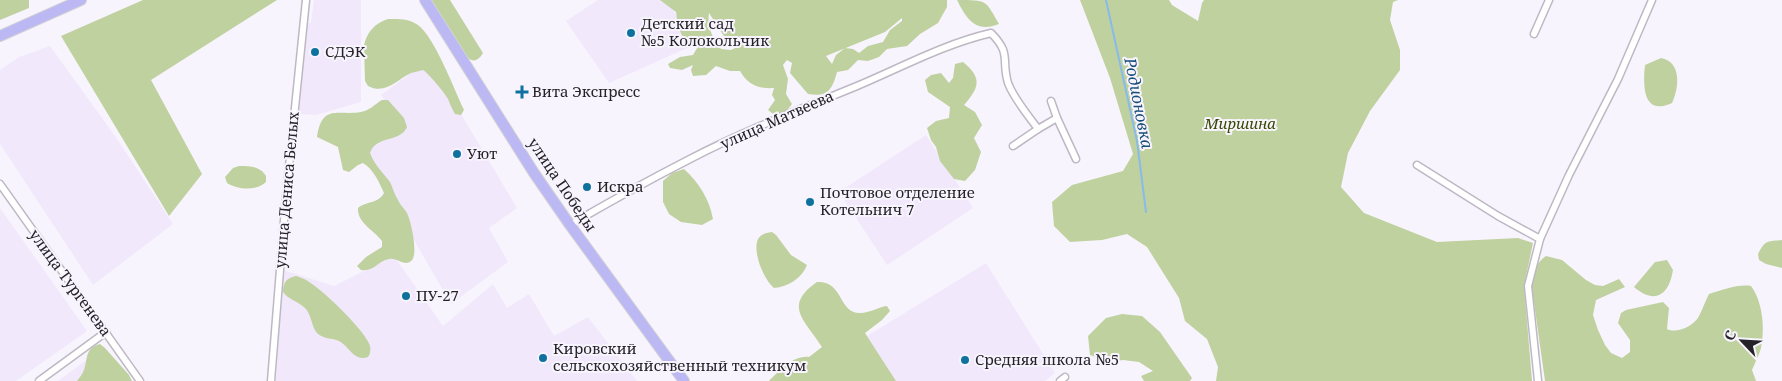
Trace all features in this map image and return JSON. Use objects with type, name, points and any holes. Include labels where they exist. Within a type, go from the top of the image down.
[{"type":"highway","points":[[0,36],[81,0]]},
{"type":"highway","name":"улица Победы","points":[[425,0],[496,114],[570,225],[684,381]]},
{"type":"street","name":"улица Дениса Белых","points":[[271,381],[286,196],[306,0]]},
{"type":"street","points":[[1534,34],[1549,0]]},
{"type":"street","points":[[1538,381],[1528,286],[1540,239],[1569,175],[1618,79],[1652,0]]},
{"type":"street","name":"улица Матвеева","points":[[570,225],[621,195],[691,158],[760,126],[876,78],[938,49],[991,33],[1005,52],[1008,84],[1038,129]]},
{"type":"street","points":[[1051,101],[1076,159]]},
{"type":"street","points":[[1013,146],[1057,118]]},
{"type":"street","points":[[1417,165],[1498,216],[1540,239]]},
{"type":"street","name":"улица Тургенева","points":[[0,184],[140,381]]},
{"type":"street","points":[[39,381],[106,332]]},
{"type":"shaded area","points":[[314,0],[361,0],[361,102],[316,115],[299,114],[307,23],[311,23]]},
{"type":"shaded area","name":"Детский сад №5 Колокольчик","points":[[598,0],[667,0],[694,45],[609,83],[566,21]]},
{"type":"shaded area","points":[[50,46],[115,136],[173,224],[93,285],[0,144],[0,70],[19,57]]},
{"type":"shaded area","points":[[429,60],[517,208],[489,228],[508,262],[451,304],[363,152],[403,126],[381,95]]},
{"type":"shaded area","points":[[926,135],[973,208],[887,265],[839,192]]},
{"type":"shaded area","points":[[0,208],[87,331],[16,381],[0,381]]},
{"type":"shaded area","points":[[394,256],[443,326],[493,284],[507,308],[529,294],[554,336],[588,317],[637,381],[276,381],[283,270],[334,286]]},
{"type":"shaded area","points":[[986,263],[1055,373],[1045,381],[896,381],[867,336]]},
{"type":"shaded area","points":[[100,350],[122,381],[58,381]]},
{"type":"green space","points":[[0,0],[29,0],[29,8],[0,20]]},
{"type":"green space","points":[[143,0],[277,0],[151,80],[202,174],[169,216],[61,36]]},
{"type":"green space","points":[[430,0],[450,0],[483,53],[479,58],[472,60],[467,58]]},
{"type":"green space","points":[[660,0],[947,0],[947,7],[938,23],[920,34],[907,46],[887,49],[879,57],[868,61],[858,60],[848,70],[837,72],[831,88],[824,93],[808,94],[790,73],[792,63],[787,60],[783,65],[788,79],[786,94],[792,104],[785,113],[773,114],[768,110],[775,100],[772,95],[774,88],[763,88],[750,83],[740,71],[730,71],[716,66],[706,75],[693,76],[691,70],[693,65],[682,70],[670,68],[668,64],[680,57],[693,55],[699,45],[695,41],[683,37],[678,27],[676,12]],"holes":[[[709,13],[729,44],[751,41],[757,43],[743,44],[731,50],[721,49],[715,41],[709,22]],[[902,18],[902,21],[890,30],[883,42],[868,46],[859,53],[853,49],[846,48],[885,32]],[[844,49],[836,55],[832,64],[826,56]]]},
{"type":"green space","points":[[957,0],[975,0],[984,3],[991,10],[999,24],[984,27],[978,26],[969,19]]},
{"type":"green space","name":"Миршина","points":[[1080,0],[1169,0],[1172,5],[1198,21],[1204,0],[1398,0],[1393,2],[1390,20],[1400,50],[1400,70],[1370,111],[1348,153],[1341,187],[1364,213],[1437,242],[1518,238],[1533,243],[1524,286],[1532,381],[1216,381],[1218,367],[1207,339],[1185,321],[1179,298],[1147,247],[1127,234],[1102,240],[1070,242],[1054,226],[1052,202],[1072,185],[1123,171],[1133,154],[1110,78]]},
{"type":"green space","points":[[388,19],[403,19],[418,25],[431,41],[450,77],[464,110],[461,115],[455,114],[444,92],[423,70],[411,73],[386,88],[380,89],[368,86],[365,81],[365,40],[375,26]]},
{"type":"green space","points":[[1661,58],[1668,60],[1673,65],[1676,70],[1677,83],[1672,103],[1655,106],[1646,96],[1644,81],[1645,65]]},
{"type":"green space","points":[[963,62],[974,73],[977,83],[976,88],[964,105],[975,112],[982,125],[974,138],[981,152],[975,170],[965,181],[954,179],[940,161],[936,147],[931,140],[927,128],[936,121],[949,118],[950,107],[928,92],[925,80],[931,75],[941,73],[949,83],[953,78],[955,64]]},
{"type":"green space","points":[[382,100],[388,100],[404,118],[407,127],[399,135],[377,144],[370,153],[376,165],[390,182],[395,195],[407,213],[412,230],[414,253],[413,258],[408,263],[389,259],[373,268],[361,270],[357,266],[366,257],[382,247],[382,241],[360,218],[358,208],[379,199],[384,193],[376,176],[367,166],[363,163],[349,172],[343,170],[338,147],[317,137],[319,126],[327,115],[364,111]]},
{"type":"green space","points":[[239,166],[258,168],[266,176],[266,182],[253,188],[236,187],[227,183],[225,177],[233,168]]},
{"type":"green space","points":[[684,169],[703,191],[709,204],[713,219],[702,225],[681,222],[669,214],[663,202],[663,181],[672,173]]},
{"type":"green space","points":[[772,232],[791,255],[807,265],[802,274],[794,281],[774,288],[766,279],[757,251],[759,237]]},
{"type":"green space","points":[[1782,240],[1782,268],[1759,260],[1758,254],[1765,244],[1770,241]]},
{"type":"green space","points":[[1546,256],[1562,260],[1595,285],[1603,286],[1619,279],[1625,287],[1596,300],[1593,315],[1605,345],[1611,353],[1622,358],[1630,352],[1630,340],[1618,323],[1621,313],[1626,310],[1663,302],[1669,308],[1667,329],[1680,330],[1697,320],[1709,294],[1735,287],[1751,286],[1758,300],[1763,324],[1761,348],[1752,370],[1756,381],[1545,381],[1531,281],[1536,267]]},
{"type":"green space","points":[[1667,260],[1673,270],[1668,286],[1660,295],[1648,295],[1634,287],[1655,262]]},
{"type":"green space","points":[[296,276],[306,280],[322,292],[360,330],[370,346],[368,357],[356,356],[339,341],[317,333],[305,308],[283,292],[286,281]]},
{"type":"green space","points":[[817,282],[832,286],[853,312],[864,313],[887,306],[890,311],[865,333],[896,381],[769,381],[792,361],[797,358],[809,357],[822,347],[800,314],[799,306],[801,299],[807,291]]},
{"type":"green space","points":[[1122,314],[1142,316],[1160,332],[1192,378],[1190,381],[1144,381],[1141,376],[1153,371],[1139,362],[1123,360],[1110,362],[1090,355],[1088,336],[1106,318]]},
{"type":"green space","points":[[100,344],[129,375],[132,381],[77,381],[84,370],[89,351]]},
{"type":"waterway","name":"Родионовка","points":[[1106,0],[1137,141],[1146,212]]},
{"type":"place","name":"Детский сад №5 Колокольчик","points":[[631,33]]},
{"type":"place","name":"СДЭК","points":[[315,52]]},
{"type":"place","name":"Вита Экспресс","points":[[522,92]]},
{"type":"place","name":"Уют","points":[[457,154]]},
{"type":"place","name":"Искра","points":[[587,187]]},
{"type":"place","name":"Почтовое отделение Котельнич 7","points":[[810,202]]},
{"type":"place","name":"ПУ-27","points":[[406,296]]},
{"type":"place","name":"Кировский сельскохозяйственный техникум","points":[[543,358]]},
{"type":"place","name":"Средняя школа №5","points":[[965,360]]}]
